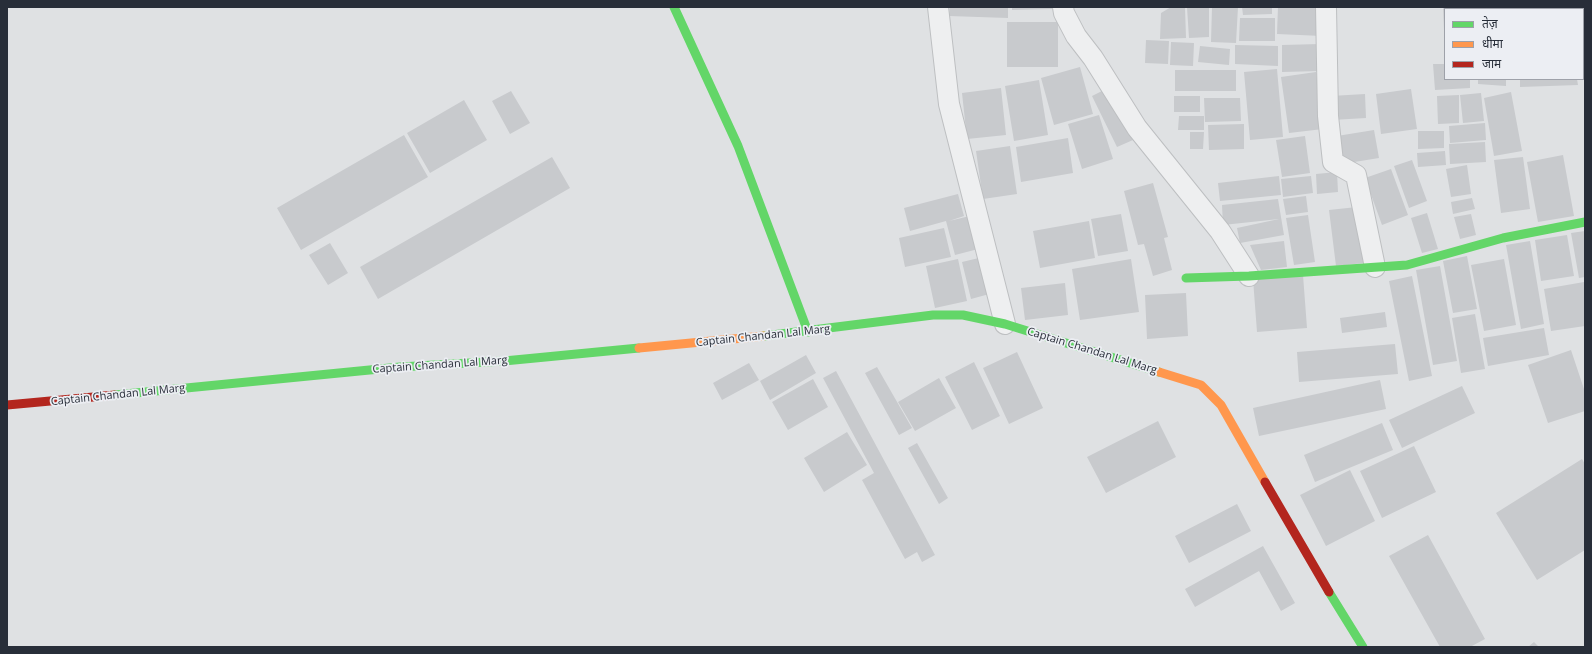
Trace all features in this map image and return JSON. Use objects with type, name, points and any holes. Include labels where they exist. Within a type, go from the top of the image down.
[{"type":"street","points":[[674,7],[677,10],[738,146],[808,332]]},
{"type":"street","points":[[938,7],[949,104],[1004,324]]},
{"type":"street","points":[[1063,7],[1064,13],[1076,36],[1093,58],[1137,128],[1220,231],[1249,276]]},
{"type":"street","points":[[1326,7],[1325,42],[1328,116],[1333,162],[1356,175],[1375,267]]},
{"type":"street","points":[[1186,278],[1249,276],[1407,265],[1503,238],[1585,222]]},
{"type":"street","name":"Captain Chandan Lal Marg","points":[[7,405],[400,367],[504,360],[808,332],[933,315],[963,315],[1004,324],[1148,369],[1176,376],[1201,385],[1221,405],[1313,566],[1363,647]]},
{"type":"building","points":[[950,7],[1008,7],[1008,18],[949,16]]},
{"type":"building","points":[[1012,7],[1052,7],[1052,9],[1012,10]]},
{"type":"building","points":[[1171,7],[1185,7],[1186,38],[1160,39],[1161,13]]},
{"type":"building","points":[[1187,7],[1209,7],[1209,37],[1189,38]]},
{"type":"building","points":[[1212,7],[1238,7],[1236,43],[1211,42]]},
{"type":"building","points":[[1242,7],[1272,7],[1272,14],[1243,15]]},
{"type":"building","points":[[1278,7],[1323,7],[1322,36],[1277,34]]},
{"type":"building","points":[[1443,7],[1466,7],[1444,8],[1444,30]]},
{"type":"building","points":[[1477,7],[1507,7],[1507,8]]},
{"type":"building","points":[[1585,7],[1585,30],[1584,8],[1566,8]]},
{"type":"building","points":[[1240,18],[1275,18],[1275,41],[1239,41]]},
{"type":"building","points":[[1007,22],[1058,22],[1058,67],[1007,67]]},
{"type":"building","points":[[1146,40],[1169,41],[1168,64],[1145,63]]},
{"type":"building","points":[[1171,42],[1194,43],[1193,66],[1170,65]]},
{"type":"building","points":[[1320,44],[1321,71],[1282,72],[1282,45]]},
{"type":"building","points":[[1235,45],[1278,46],[1278,66],[1235,64]]},
{"type":"building","points":[[1200,46],[1230,49],[1229,65],[1198,62]]},
{"type":"building","points":[[1433,64],[1444,64],[1444,80],[1470,80],[1470,88],[1435,90]]},
{"type":"building","points":[[1080,67],[1093,114],[1054,125],[1041,78]]},
{"type":"building","points":[[1277,69],[1283,137],[1250,140],[1244,72]]},
{"type":"building","points":[[1175,70],[1236,70],[1236,91],[1175,91]]},
{"type":"building","points":[[1316,72],[1323,129],[1289,133],[1281,77]]},
{"type":"building","points":[[1039,80],[1048,135],[1014,141],[1005,86]]},
{"type":"building","points":[[1478,80],[1506,80],[1506,86],[1478,84]]},
{"type":"building","points":[[1520,80],[1577,80],[1578,85],[1520,87]]},
{"type":"building","points":[[1001,88],[1006,135],[967,139],[962,93]]},
{"type":"building","points":[[1108,88],[1133,140],[1117,147],[1092,96]]},
{"type":"building","points":[[1411,89],[1417,129],[1381,134],[1376,94]]},
{"type":"building","points":[[511,91],[530,123],[510,134],[492,101]]},
{"type":"building","points":[[1511,92],[1522,151],[1494,156],[1484,98]]},
{"type":"building","points":[[1481,93],[1484,121],[1463,123],[1460,95]]},
{"type":"building","points":[[1365,94],[1366,118],[1332,120],[1331,96]]},
{"type":"building","points":[[1459,95],[1459,123],[1438,124],[1437,96]]},
{"type":"building","points":[[1174,96],[1200,96],[1200,112],[1174,112]]},
{"type":"building","points":[[1204,98],[1240,98],[1241,121],[1205,122]]},
{"type":"building","points":[[464,100],[487,140],[430,173],[407,133]]},
{"type":"building","points":[[1099,115],[1113,159],[1082,169],[1068,124]]},
{"type":"building","points":[[1179,116],[1204,116],[1204,130],[1178,130]]},
{"type":"building","points":[[1485,123],[1486,140],[1450,143],[1449,126]]},
{"type":"building","points":[[1244,124],[1244,149],[1209,150],[1208,125]]},
{"type":"building","points":[[1374,130],[1379,158],[1342,164],[1337,136]]},
{"type":"building","points":[[1418,131],[1444,131],[1444,148],[1418,149]]},
{"type":"building","points":[[1190,132],[1204,132],[1203,149],[1190,149]]},
{"type":"building","points":[[404,135],[428,177],[301,250],[277,208]]},
{"type":"building","points":[[1305,136],[1310,173],[1282,177],[1276,140]]},
{"type":"building","points":[[1068,138],[1073,173],[1021,182],[1016,147]]},
{"type":"building","points":[[1485,142],[1486,162],[1450,164],[1449,144]]},
{"type":"building","points":[[1010,146],[1017,194],[983,199],[976,151]]},
{"type":"building","points":[[1445,151],[1446,165],[1418,167],[1417,153]]},
{"type":"building","points":[[1563,155],[1574,216],[1538,222],[1527,162]]},
{"type":"building","points":[[552,157],[570,188],[378,299],[360,267]]},
{"type":"building","points":[[1523,157],[1530,209],[1501,213],[1494,160]]},
{"type":"building","points":[[1412,160],[1427,201],[1409,208],[1394,166]]},
{"type":"building","points":[[1467,165],[1471,194],[1451,197],[1446,169]]},
{"type":"building","points":[[1391,169],[1408,215],[1382,225],[1365,178]]},
{"type":"building","points":[[1337,172],[1338,192],[1317,194],[1316,174]]},
{"type":"building","points":[[1279,176],[1281,195],[1220,201],[1218,183]]},
{"type":"building","points":[[1311,176],[1313,193],[1283,197],[1281,179]]},
{"type":"building","points":[[1153,183],[1168,237],[1164,238],[1172,270],[1153,276],[1144,244],[1138,245],[1124,191]]},
{"type":"building","points":[[958,194],[964,216],[949,221],[974,215],[982,248],[955,255],[946,221],[910,231],[904,208]]},
{"type":"building","points":[[1306,196],[1308,212],[1286,215],[1283,199]]},
{"type":"building","points":[[1472,198],[1475,209],[1453,214],[1451,202]]},
{"type":"building","points":[[1278,199],[1284,235],[1240,243],[1237,228],[1279,219],[1223,225],[1222,205]]},
{"type":"building","points":[[1357,207],[1364,263],[1336,266],[1329,210]]},
{"type":"building","points":[[1427,213],[1438,249],[1422,253],[1411,218]]},
{"type":"building","points":[[1121,214],[1128,251],[1098,256],[1091,219]]},
{"type":"building","points":[[1471,214],[1476,235],[1460,239],[1454,217]]},
{"type":"building","points":[[1308,215],[1315,262],[1294,265],[1286,218]]},
{"type":"building","points":[[1089,221],[1095,258],[1040,268],[1033,231]]},
{"type":"building","points":[[944,228],[951,257],[905,267],[899,238]]},
{"type":"building","points":[[1585,231],[1585,277],[1579,278],[1571,233]]},
{"type":"building","points":[[1567,235],[1574,276],[1541,281],[1535,240]]},
{"type":"building","points":[[1284,241],[1287,267],[1261,270],[1250,245]]},
{"type":"building","points":[[1530,241],[1544,324],[1521,329],[1506,245]]},
{"type":"building","points":[[330,243],[348,273],[328,285],[309,255]]},
{"type":"building","points":[[1467,256],[1477,309],[1453,313],[1443,261]]},
{"type":"building","points":[[983,257],[993,293],[971,299],[962,262]]},
{"type":"building","points":[[958,259],[967,301],[935,308],[926,266]]},
{"type":"building","points":[[1131,259],[1139,312],[1080,320],[1072,269]]},
{"type":"building","points":[[1504,259],[1516,325],[1484,331],[1471,265]]},
{"type":"building","points":[[1440,266],[1457,361],[1433,365],[1416,270]]},
{"type":"building","points":[[1303,275],[1307,328],[1257,332],[1253,279]]},
{"type":"building","points":[[1412,276],[1432,376],[1409,381],[1389,281]]},
{"type":"building","points":[[1584,282],[1585,326],[1551,331],[1544,289]]},
{"type":"building","points":[[1065,283],[1068,315],[1025,320],[1021,288]]},
{"type":"building","points":[[1186,293],[1188,336],[1147,339],[1145,295]]},
{"type":"building","points":[[1385,312],[1387,327],[1342,333],[1340,318]]},
{"type":"building","points":[[1475,314],[1485,369],[1461,373],[1452,318]]},
{"type":"building","points":[[1544,328],[1549,355],[1488,366],[1483,338]]},
{"type":"building","points":[[1395,344],[1398,374],[1299,382],[1297,352]]},
{"type":"building","points":[[1571,350],[1585,392],[1585,411],[1548,423],[1528,365]]},
{"type":"building","points":[[1017,352],[1043,408],[1009,424],[983,368]]},
{"type":"building","points":[[806,355],[816,373],[770,400],[760,381]]},
{"type":"building","points":[[974,362],[1000,416],[972,430],[945,377]]},
{"type":"building","points":[[749,363],[759,380],[722,400],[713,383]]},
{"type":"building","points":[[877,367],[912,428],[899,435],[865,373]]},
{"type":"building","points":[[836,371],[935,555],[922,562],[917,552],[905,559],[862,480],[874,473],[823,378]]},
{"type":"building","points":[[939,378],[956,408],[915,431],[898,402]]},
{"type":"building","points":[[813,379],[828,407],[788,430],[772,402]]},
{"type":"building","points":[[1380,380],[1386,409],[1259,436],[1253,408]]},
{"type":"building","points":[[1462,386],[1475,413],[1402,448],[1389,420]]},
{"type":"building","points":[[1158,421],[1176,457],[1106,493],[1087,457]]},
{"type":"building","points":[[1382,423],[1393,450],[1315,482],[1304,455]]},
{"type":"building","points":[[847,432],[867,465],[824,492],[804,458]]},
{"type":"building","points":[[917,443],[948,498],[939,504],[908,448]]},
{"type":"building","points":[[1414,446],[1436,492],[1382,518],[1360,471]]},
{"type":"building","points":[[1582,459],[1585,464],[1585,550],[1537,580],[1496,513]]},
{"type":"building","points":[[1350,470],[1375,521],[1326,546],[1300,495]]},
{"type":"building","points":[[1237,504],[1251,531],[1189,563],[1175,536]]},
{"type":"building","points":[[1428,535],[1485,639],[1470,647],[1440,647],[1389,556]]},
{"type":"building","points":[[1263,546],[1295,603],[1281,611],[1259,571],[1195,607],[1185,589]]},
{"type":"building","points":[[1534,642],[1539,647],[1528,647]]},
{"type":"traffic: fast","points":[[674,7],[738,146],[808,332]]},
{"type":"traffic: fast","points":[[1186,278],[1249,276],[1407,265],[1503,238],[1585,222]]},
{"type":"traffic: fast","points":[[764,336],[933,315],[963,315],[1005,324],[1159,372]]},
{"type":"traffic: fast","points":[[115,395],[400,367],[504,361],[639,348]]},
{"type":"traffic: fast","points":[[1329,592],[1363,647]]},
{"type":"traffic: slow","points":[[639,348],[764,336]]},
{"type":"traffic: slow","points":[[1159,372],[1201,385],[1221,405],[1265,482]]},
{"type":"traffic: jam","points":[[7,405],[115,395]]},
{"type":"traffic: jam","points":[[1265,482],[1329,592]]}]
